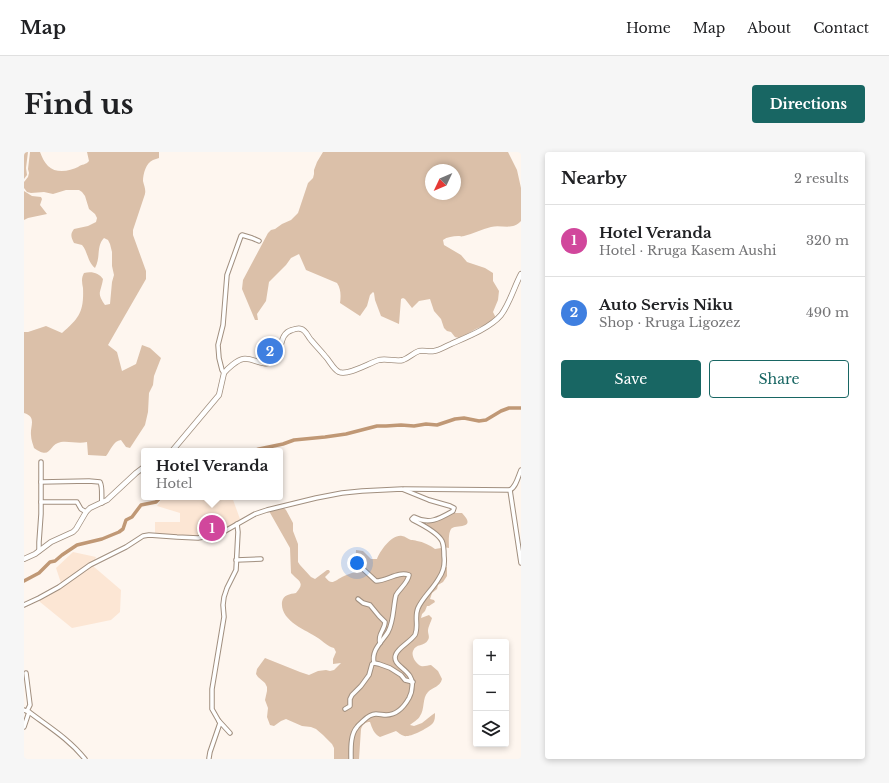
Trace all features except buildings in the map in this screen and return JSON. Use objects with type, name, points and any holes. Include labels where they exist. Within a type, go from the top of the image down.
[{"type":"street","points":[[224,373],[219,358],[218,345],[223,325],[227,275],[241,236],[242,235],[259,241]]},
{"type":"street","points":[[175,448],[219,395],[224,373],[244,358],[265,363],[271,362],[276,357],[285,335],[290,331],[299,329],[303,330],[325,355],[335,370],[341,373],[350,372],[379,360],[389,359],[402,361],[419,351],[437,350],[466,338],[495,321],[502,312],[521,274]]},
{"type":"street","points":[[40,551],[38,542],[41,502],[41,462]]},
{"type":"street","points":[[24,559],[40,551],[48,544],[73,532],[86,512],[112,496],[141,469]]},
{"type":"street","points":[[24,605],[59,587],[90,565],[126,547],[143,536],[149,535],[177,538],[198,538],[216,535],[255,514],[267,510],[310,499],[342,493],[402,489],[510,490],[514,486],[521,470]]},
{"type":"street","points":[[41,482],[100,482],[102,503]]},
{"type":"street","points":[[351,759],[353,732],[356,727],[372,715],[393,714],[404,705],[411,694],[413,682],[410,676],[395,660],[395,656],[396,653],[415,635],[416,613],[438,580],[445,565],[444,546],[442,540],[432,531],[412,518],[414,517],[426,522],[440,518],[453,511],[454,508],[408,493],[402,489]]},
{"type":"street","points":[[510,490],[521,563]]},
{"type":"street","points":[[41,502],[77,502],[81,509],[86,512]]},
{"type":"street","points":[[230,733],[212,709],[212,689],[224,617],[224,598],[236,570],[237,524]]},
{"type":"street","points":[[236,560],[260,559]]},
{"type":"street","points":[[345,709],[350,706],[350,699],[352,695],[364,683],[370,673],[372,664],[374,663],[376,650],[391,622],[396,595],[407,581],[409,575],[404,574],[378,581],[363,569]]},
{"type":"street","points":[[358,599],[371,606],[385,622],[379,637],[380,643]]},
{"type":"street","points":[[374,663],[390,668],[406,680],[413,682]]},
{"type":"street","points":[[24,727],[27,711],[30,705],[26,673]]},
{"type":"street","points":[[27,711],[68,740],[85,759]]},
{"type":"street","points":[[209,758],[219,726],[219,720]]},
{"type":"shaded area","points":[[24,152],[28,152],[26,168],[27,175],[24,179]]},
{"type":"shaded area","points":[[30,152],[40,152],[44,161],[51,169],[67,171],[88,162],[87,152],[159,152],[159,158],[151,161],[144,172],[143,181],[145,194],[133,230],[133,235],[146,271],[146,279],[108,345],[117,352],[122,371],[136,364],[142,345],[150,348],[161,358],[149,393],[148,412],[145,425],[130,448],[126,447],[121,440],[118,441],[114,444],[106,456],[88,455],[87,442],[61,442],[57,443],[47,452],[40,452],[34,448],[31,437],[32,419],[24,413],[24,332],[46,326],[62,333],[68,328],[79,314],[83,303],[82,279],[84,273],[95,273],[103,279],[100,295],[105,305],[110,304],[114,275],[112,266],[112,252],[108,240],[104,238],[100,245],[98,260],[95,268],[90,262],[82,245],[74,243],[72,239],[71,234],[74,229],[88,226],[96,222],[97,218],[89,209],[85,196],[82,192],[79,190],[66,190],[53,194],[44,192],[31,193],[27,192],[24,188],[24,182],[29,173]]},
{"type":"shaded area","points":[[323,152],[508,152],[517,170],[521,188],[521,221],[510,227],[495,226],[467,235],[452,236],[443,240],[444,245],[461,255],[467,262],[485,268],[493,273],[493,281],[499,291],[498,300],[493,312],[496,318],[459,338],[455,337],[451,332],[444,328],[441,319],[434,311],[430,299],[419,301],[412,308],[405,299],[401,299],[399,324],[381,316],[373,292],[370,295],[367,306],[360,316],[340,303],[341,298],[337,283],[306,270],[299,254],[291,258],[269,282],[266,301],[257,314],[258,320],[255,320],[242,289],[243,280],[268,233],[291,220],[298,213],[308,183],[313,178],[314,170]]},
{"type":"shaded area","points":[[24,191],[32,196],[41,197],[42,199],[40,205],[47,214],[24,220]]},
{"type":"shaded area","points":[[161,500],[233,500],[240,519],[216,533],[199,536],[180,536],[155,533],[155,522],[180,522],[180,513],[157,506]]},
{"type":"shaded area","points":[[283,507],[293,523],[293,531],[298,544],[298,562],[311,577],[315,579],[327,570],[330,572],[325,577],[331,582],[355,572],[356,550],[363,551],[371,559],[377,559],[390,540],[398,536],[403,536],[411,540],[424,543],[435,549],[441,548],[443,568],[447,567],[447,576],[432,593],[430,599],[434,600],[435,602],[427,606],[422,614],[421,618],[429,615],[432,618],[428,629],[429,639],[424,644],[416,647],[413,651],[413,657],[417,664],[422,666],[431,665],[438,671],[442,679],[440,684],[426,694],[422,713],[418,719],[410,725],[414,726],[422,723],[435,713],[434,722],[429,727],[410,736],[401,735],[396,731],[380,737],[372,729],[370,722],[367,722],[361,729],[359,759],[334,759],[334,748],[332,744],[316,729],[302,726],[286,719],[274,726],[270,725],[267,717],[268,708],[265,700],[267,687],[256,674],[257,669],[265,658],[309,675],[318,671],[334,670],[341,663],[333,664],[333,659],[336,652],[334,648],[289,620],[282,609],[282,602],[284,598],[287,595],[296,593],[301,584],[291,573],[290,548],[269,511]]},
{"type":"shaded area","points":[[453,513],[462,513],[468,522],[464,526],[451,529],[449,536],[449,548],[443,547],[443,542],[425,526],[427,523],[435,522]]},
{"type":"shaded area","points":[[73,552],[96,557],[93,566],[121,590],[120,612],[111,620],[72,628],[40,602],[37,597],[61,583],[56,568]]},
{"type":"waterway","points":[[264,448],[294,440],[346,434],[377,426],[437,425],[455,419],[464,418],[479,421],[486,420],[509,408],[521,408]]},
{"type":"waterway","points":[[24,581],[39,573],[50,562],[55,561],[77,545],[102,539],[119,532],[123,529],[126,520],[132,517],[141,505],[156,502],[158,500]]},
{"type":"place","name":"Auto Servis Niku","points":[[270,351]]},
{"type":"place","name":"Hotel Veranda","points":[[212,528]]}]
